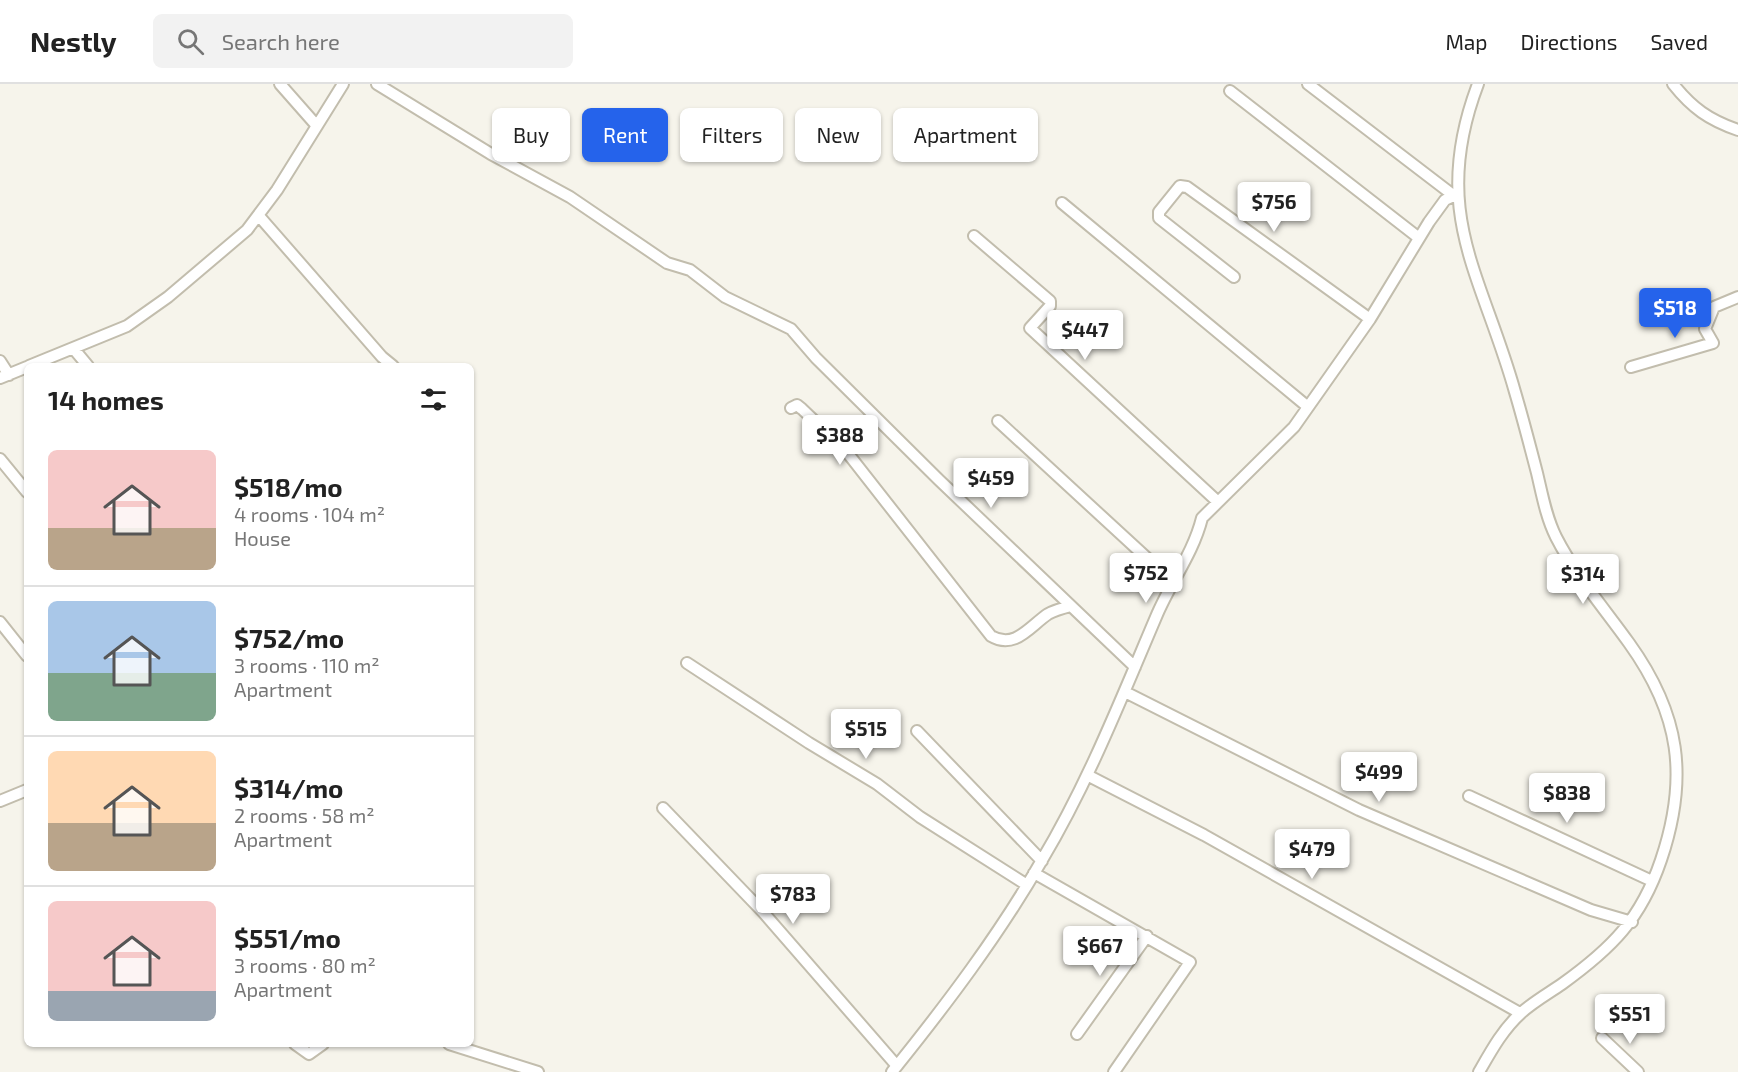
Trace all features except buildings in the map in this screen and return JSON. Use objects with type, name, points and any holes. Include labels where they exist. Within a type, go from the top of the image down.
[{"type":"street","points":[[280,84],[317,126]]},
{"type":"street","points":[[37,363],[127,326],[247,230],[259,216],[343,84]]},
{"type":"street","points":[[377,84],[491,154],[570,197],[667,263],[690,270],[725,297],[791,329],[816,358],[1135,667]]},
{"type":"street","points":[[1308,84],[1455,195]]},
{"type":"street","points":[[1478,84],[1462,143],[1455,195],[1465,247],[1511,379],[1554,533],[1578,575],[1647,669],[1662,699],[1675,741],[1678,763],[1672,818],[1646,900],[1632,922],[1589,964],[1521,1013],[1504,1032],[1479,1072]]},
{"type":"street","points":[[1673,84],[1688,104],[1703,115],[1738,130]]},
{"type":"street","points":[[1230,91],[1419,237]]},
{"type":"street","points":[[1234,277],[1159,218],[1158,212],[1180,186],[1187,187],[1370,319]]},
{"type":"street","points":[[663,808],[763,912],[895,1069],[996,933],[1042,861],[1087,775],[1173,582],[1198,534],[1202,518],[1294,427],[1370,319],[1419,237],[1442,204],[1455,195]]},
{"type":"street","points":[[1062,203],[1308,407]]},
{"type":"street","points":[[259,216],[389,363]]},
{"type":"street","points":[[974,236],[1050,301],[1050,306],[1030,328],[1218,502]]},
{"type":"street","points":[[1631,367],[1713,343],[1705,328],[1714,307],[1738,297]]},
{"type":"street","points":[[73,348],[86,363]]},
{"type":"street","points":[[0,361],[4,376],[24,368]]},
{"type":"street","points":[[791,408],[797,405],[846,451],[991,636],[1001,642],[1012,641],[1050,613],[1071,606]]},
{"type":"street","points":[[998,421],[1173,582]]},
{"type":"street","points":[[0,459],[24,488]]},
{"type":"street","points":[[0,622],[24,652]]},
{"type":"street","points":[[687,663],[809,743],[877,784],[920,817],[1027,885]]},
{"type":"street","points":[[1125,692],[1359,810],[1591,910],[1632,922]]},
{"type":"street","points":[[917,731],[1042,861]]},
{"type":"street","points":[[1087,775],[1204,835],[1521,1013]]},
{"type":"street","points":[[0,801],[24,791]]},
{"type":"street","points":[[1468,796],[1652,881]]},
{"type":"street","points":[[1034,873],[1190,962],[1114,1072]]},
{"type":"street","points":[[1077,1034],[1147,936]]},
{"type":"street","points":[[1602,1038],[1638,1072]]},
{"type":"street","points":[[299,1047],[309,1054],[319,1047]]},
{"type":"street","points":[[459,1047],[538,1072]]}]
